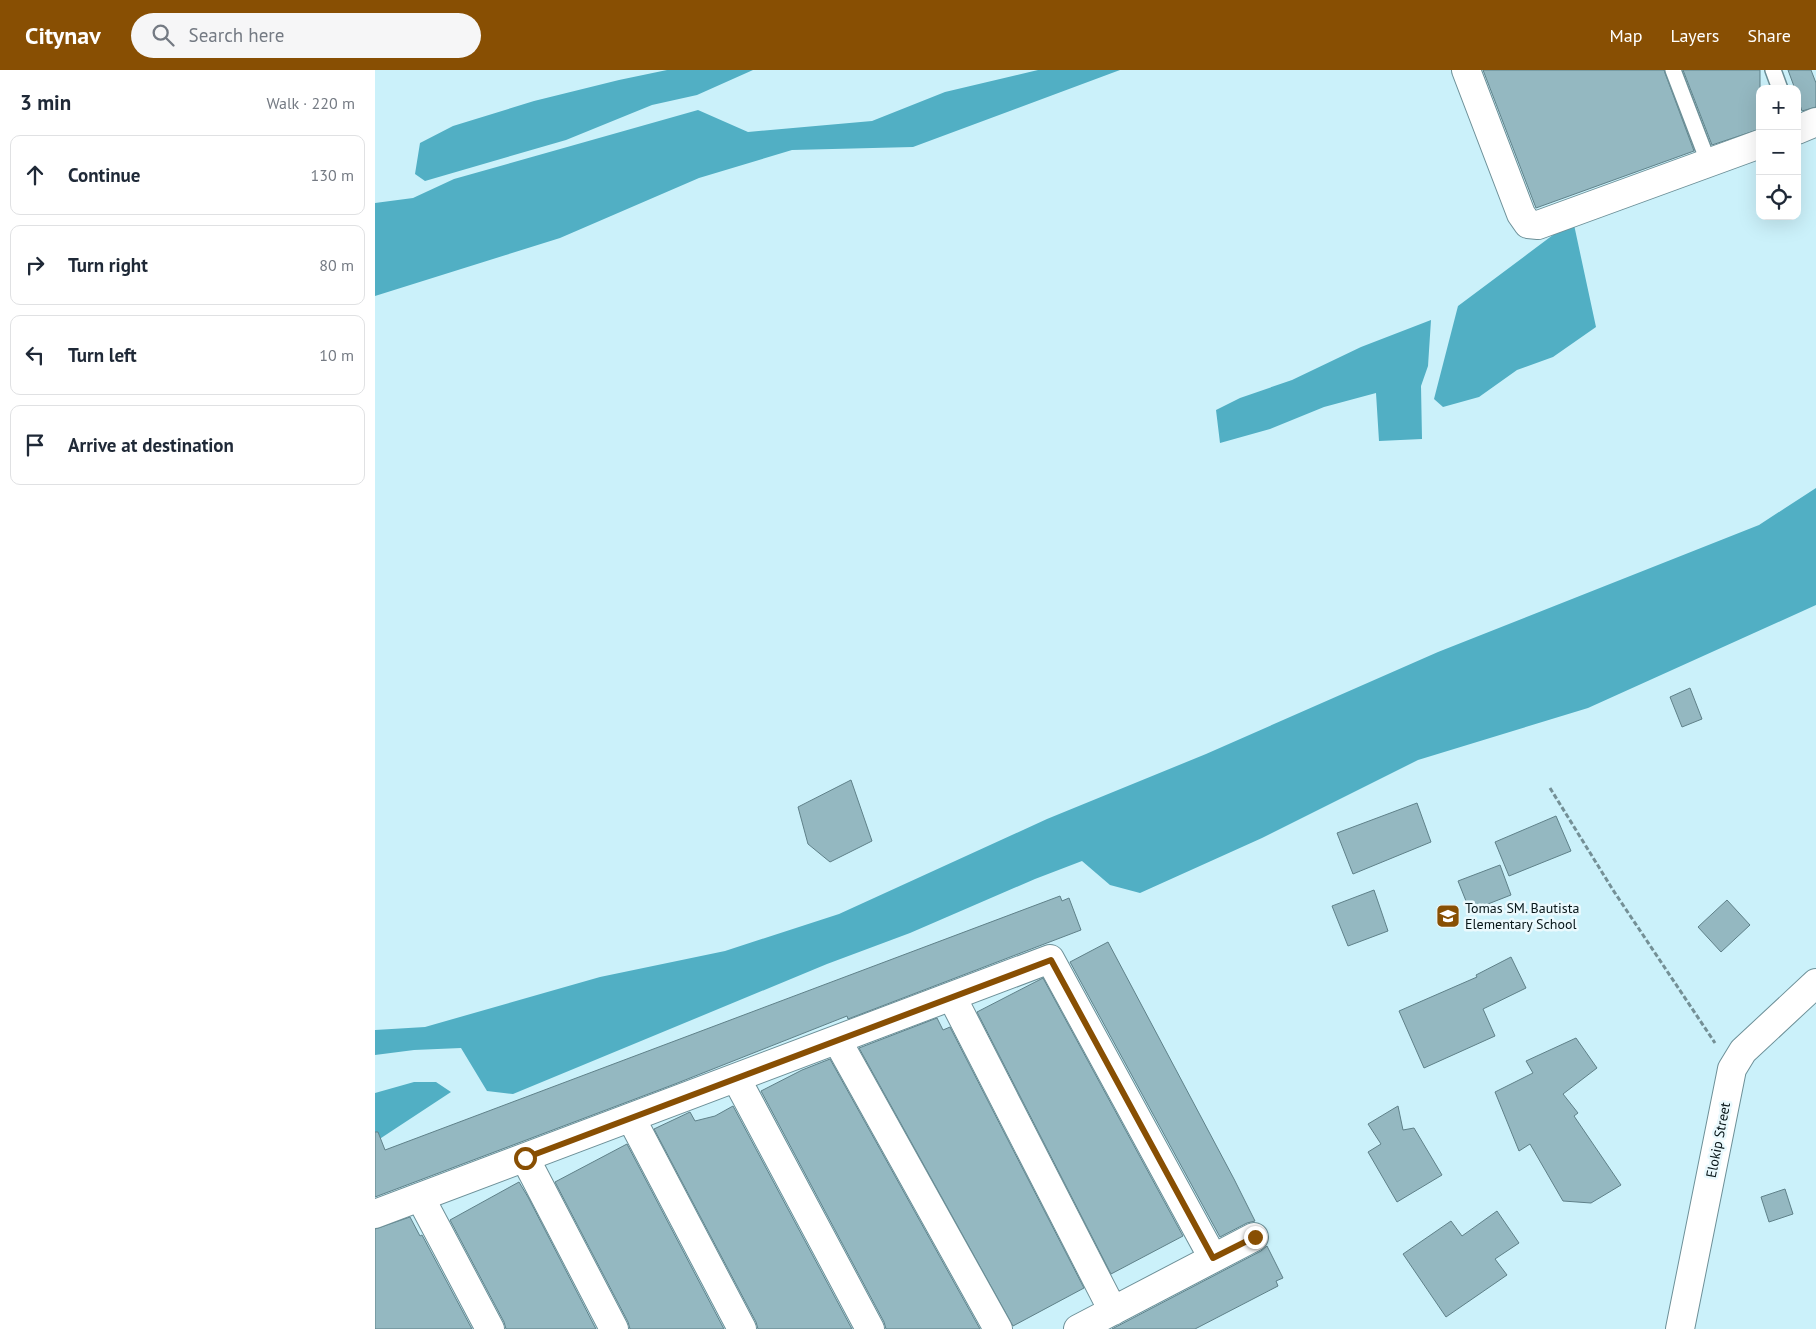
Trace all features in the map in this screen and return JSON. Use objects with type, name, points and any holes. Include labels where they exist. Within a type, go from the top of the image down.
[{"type":"street","points":[[1465,70],[1521,214],[1528,224],[1538,225],[1756,146]]},
{"type":"street","points":[[1801,128],[1816,122]]},
{"type":"street","points":[[375,1214],[1051,960],[1213,1258]]},
{"type":"street","name":"Elokip Street","points":[[1680,1329],[1732,1069],[1743,1051],[1816,983]]},
{"type":"street","points":[[952,997],[1113,1310]]},
{"type":"street","points":[[837,1040],[998,1329]]},
{"type":"street","points":[[736,1078],[870,1329]]},
{"type":"street","points":[[631,1118],[742,1329]]},
{"type":"street","points":[[525,1158],[614,1329]]},
{"type":"street","points":[[420,1197],[490,1329]]},
{"type":"street","points":[[1077,1329],[1255,1237]]},
{"type":"lane","points":[[1673,70],[1709,164]]},
{"type":"lane","points":[[1773,70],[1779,85]]},
{"type":"path","points":[[1550,788],[1613,890],[1732,1069]]},
{"type":"water","points":[[667,70],[753,70],[697,95],[652,105],[566,140],[425,181],[415,174],[420,143],[453,126],[534,101]]},
{"type":"water","points":[[1038,70],[1120,70],[913,147],[792,150],[699,178],[560,238],[375,296],[375,203],[413,198],[454,179],[698,110],[748,132],[872,121],[945,92]]},
{"type":"water","points":[[1573,220],[1596,327],[1553,357],[1517,370],[1479,397],[1443,407],[1434,399],[1458,306]]},
{"type":"water","points":[[1431,320],[1428,366],[1421,386],[1422,439],[1379,441],[1376,393],[1324,407],[1270,429],[1220,443],[1216,410],[1240,398],[1292,380],[1361,347]]},
{"type":"water","points":[[1816,488],[1816,605],[1588,708],[1418,760],[1262,838],[1140,893],[1110,885],[1082,861],[513,1094],[487,1091],[461,1048],[414,1050],[375,1055],[375,1030],[425,1027],[600,977],[725,951],[839,914],[1047,819],[1206,754],[1438,652],[1759,525]]},
{"type":"water","points":[[414,1082],[436,1082],[451,1092],[375,1142],[375,1093]]},
{"type":"building","points":[[1483,70],[1664,70],[1694,151],[1536,208]]},
{"type":"building","points":[[1683,70],[1760,70],[1760,85],[1756,85],[1756,130],[1712,145]]},
{"type":"building","points":[[1788,70],[1811,70],[1816,83],[1816,107],[1802,111],[1801,85],[1794,85]]},
{"type":"building","points":[[1690,688],[1702,719],[1682,727],[1670,697]]},
{"type":"building","points":[[851,780],[872,841],[830,862],[808,844],[798,807]]},
{"type":"building","points":[[1417,803],[1431,842],[1353,874],[1337,833]]},
{"type":"building","points":[[1556,816],[1571,851],[1509,876],[1495,842]]},
{"type":"building","points":[[1500,865],[1511,895],[1470,911],[1458,881]]},
{"type":"building","points":[[1374,890],[1388,931],[1348,946],[1332,906]]},
{"type":"building","points":[[1060,896],[1062,901],[1069,898],[1081,930],[848,1019],[847,1016],[675,1084],[375,1197],[375,1132],[378,1132],[385,1150]]},
{"type":"building","points":[[1727,900],[1750,925],[1721,952],[1698,927]]},
{"type":"building","points":[[1108,942],[1255,1221],[1247,1223],[1220,1237],[1070,962]]},
{"type":"building","points":[[1511,957],[1526,988],[1483,1009],[1495,1036],[1424,1068],[1399,1011],[1477,977],[1476,975]]},
{"type":"building","points":[[1043,978],[1183,1236],[1111,1274],[977,1012]]},
{"type":"building","points":[[937,1018],[943,1030],[950,1027],[1084,1288],[1013,1326],[859,1048]]},
{"type":"building","points":[[1576,1038],[1597,1068],[1563,1094],[1578,1113],[1574,1116],[1621,1185],[1591,1203],[1563,1201],[1530,1144],[1519,1151],[1495,1092],[1533,1073],[1526,1061]]},
{"type":"building","points":[[830,1059],[980,1329],[886,1329],[761,1091],[802,1070]]},
{"type":"building","points":[[733,1106],[852,1329],[758,1329],[654,1129],[690,1112],[695,1121],[715,1116]]},
{"type":"building","points":[[1398,1106],[1403,1130],[1414,1128],[1442,1175],[1397,1202],[1368,1152],[1381,1144],[1368,1124]]},
{"type":"building","points":[[627,1144],[724,1329],[630,1329],[555,1182]]},
{"type":"building","points":[[519,1182],[596,1329],[506,1329],[450,1220]]},
{"type":"building","points":[[1785,1189],[1793,1214],[1769,1222],[1761,1197]]},
{"type":"building","points":[[1497,1211],[1519,1243],[1495,1259],[1507,1275],[1446,1317],[1403,1254],[1451,1221],[1462,1236]]},
{"type":"building","points":[[410,1217],[420,1236],[422,1235],[472,1329],[375,1329],[375,1229]]},
{"type":"building","points":[[1267,1246],[1283,1278],[1276,1281],[1278,1286],[1195,1329],[1112,1329],[1261,1251]]},
{"type":"place","name":"Tomas SM. Bautista Elementary School","points":[[1448,916]]},
{"type":"route","points":[[525,1158],[1051,960],[1213,1258],[1255,1237]]}]
